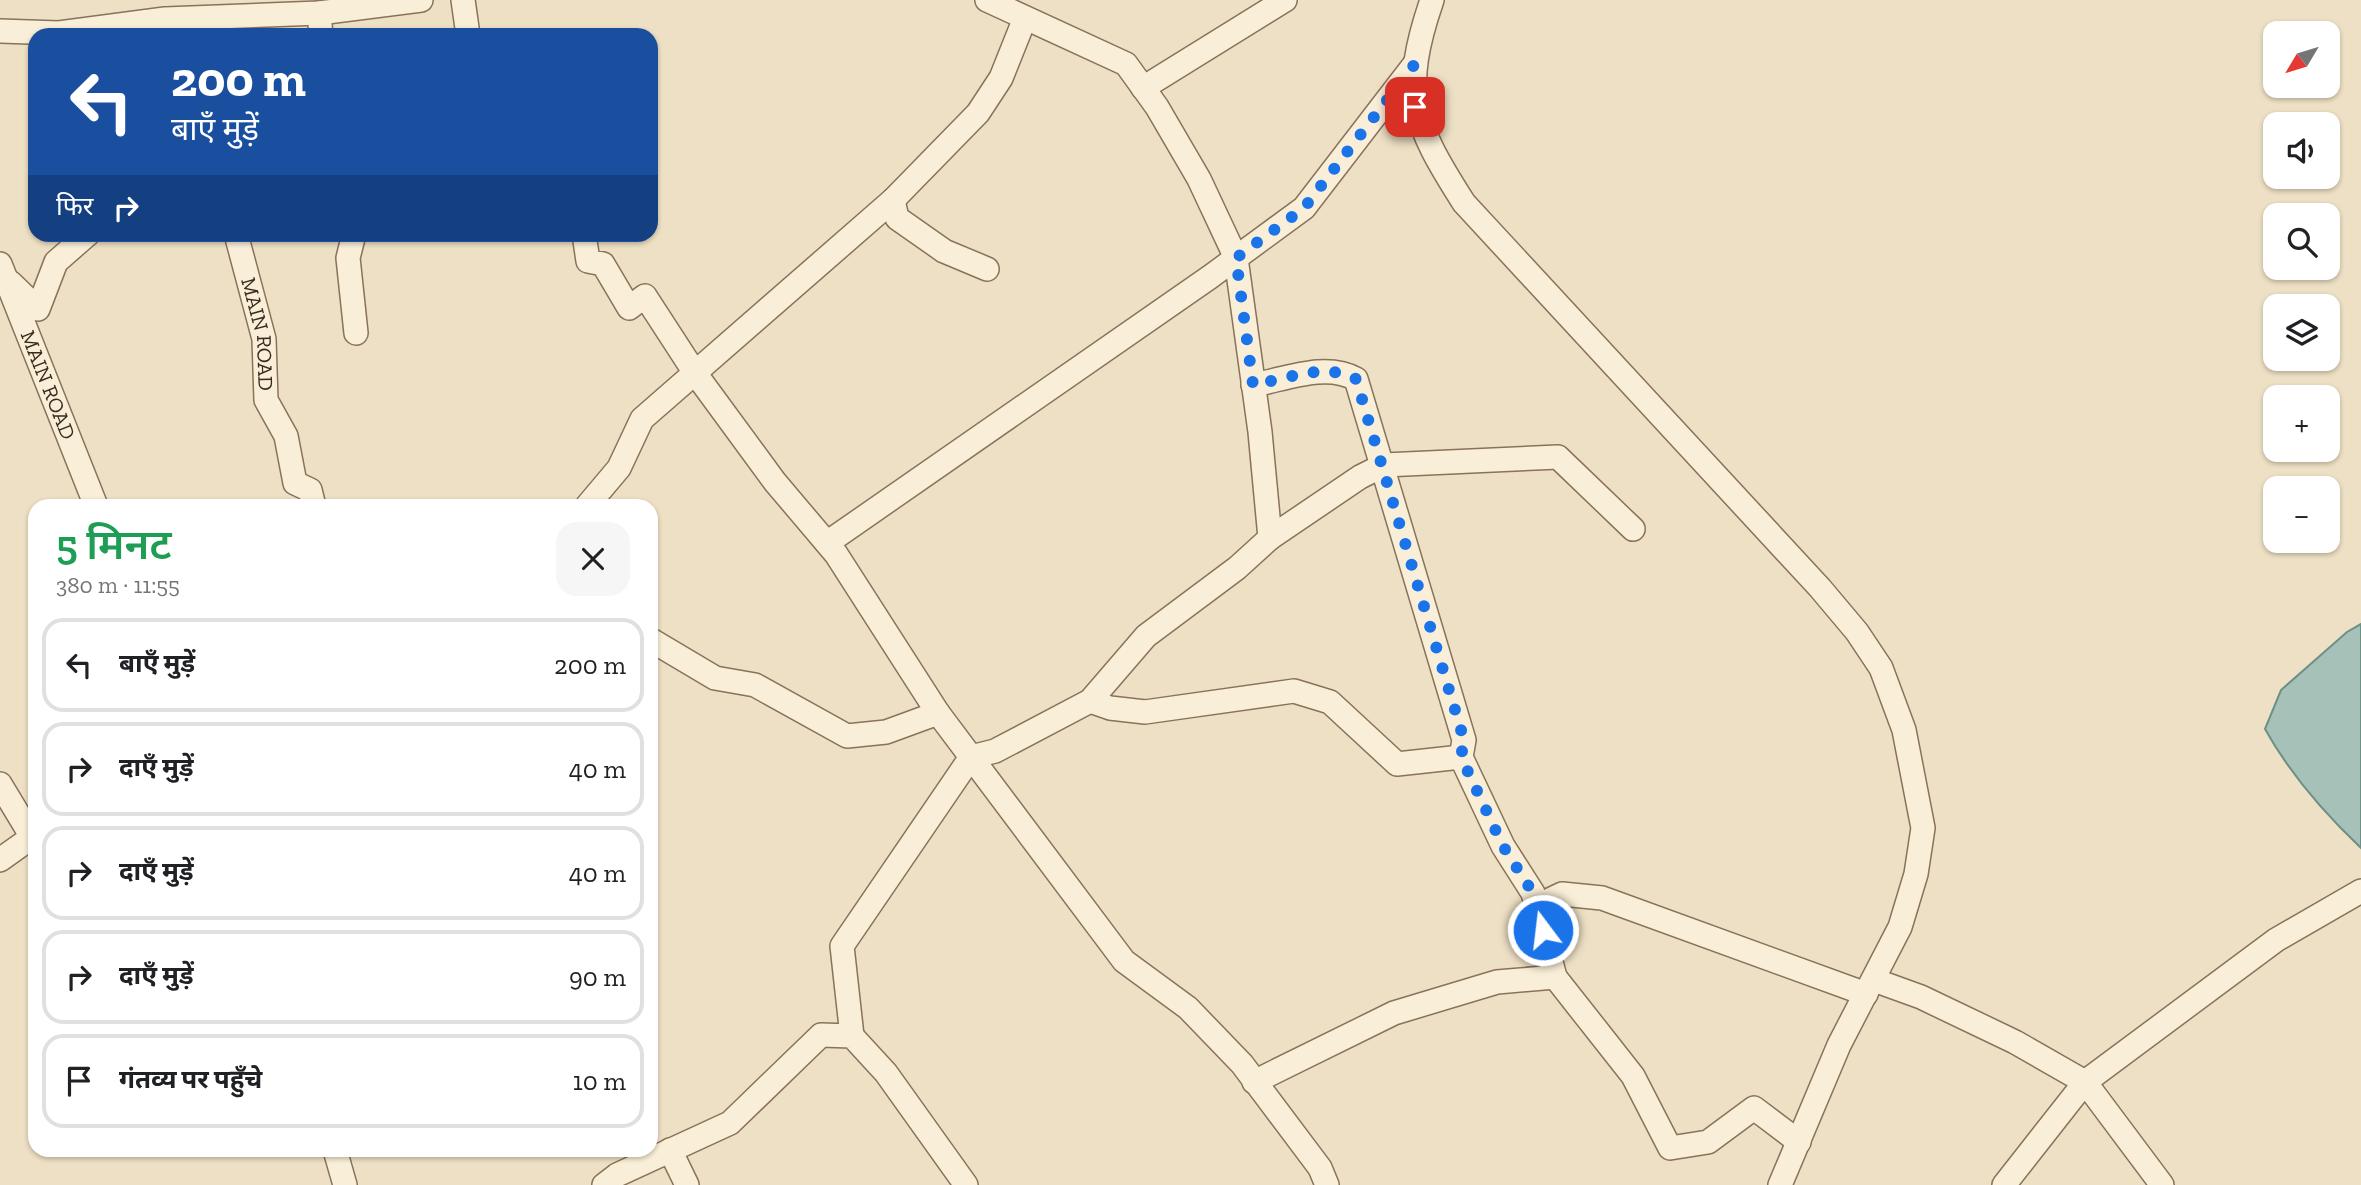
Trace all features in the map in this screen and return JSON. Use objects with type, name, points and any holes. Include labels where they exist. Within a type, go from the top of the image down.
[{"type":"street","points":[[81,28],[162,10],[270,8],[320,24],[421,0]]},
{"type":"street","points":[[463,0],[467,28]]},
{"type":"street","points":[[987,0],[1126,64],[1199,179],[1236,258],[1270,538]]},
{"type":"street","points":[[1143,88],[1285,0]]},
{"type":"street","points":[[1432,0],[1414,65],[1415,107],[1431,151],[1464,203],[1820,588],[1857,632],[1881,668],[1903,730],[1923,828],[1909,901],[1870,987],[1839,1045],[1780,1185]]},
{"type":"street","points":[[593,499],[619,468],[642,419],[893,200],[978,113],[1001,78],[1025,18]]},
{"type":"street","points":[[0,31],[28,32]]},
{"type":"street","points":[[827,543],[1304,208],[1414,65]]},
{"type":"street","points":[[893,200],[897,218],[944,251],[987,269]]},
{"type":"street","points":[[2,274],[38,309],[56,262],[79,242]]},
{"type":"street","name":"MAIN ROAD","points":[[238,242],[264,339],[266,400],[286,436],[295,483],[310,491],[312,499]]},
{"type":"street","points":[[352,242],[348,258],[356,333]]},
{"type":"street","points":[[584,242],[588,261],[603,264],[629,309],[645,296],[695,373],[775,482],[827,543],[938,713],[1124,961],[1188,1008],[1242,1064],[1320,1168],[1327,1185]]},
{"type":"street","name":"MAIN ROAD","points":[[2,274],[93,499]]},
{"type":"street","points":[[1253,385],[1326,370],[1345,373],[1356,379],[1464,740],[1461,757],[1503,846],[1533,893],[1555,977],[1633,1076],[1670,1148],[1708,1142],[1754,1108],[1799,1142]]},
{"type":"street","points":[[966,1185],[894,1083],[852,1036],[842,946],[971,757],[995,751],[1090,701],[1146,636],[1237,568],[1270,538],[1360,477],[1384,466],[1558,457],[1633,529]]},
{"type":"street","points":[[658,644],[715,678],[755,685],[847,736],[886,732],[938,713]]},
{"type":"street","points":[[1090,701],[1110,708],[1144,712],[1294,691],[1330,702],[1397,764],[1461,757]]},
{"type":"street","points":[[0,784],[28,827]]},
{"type":"street","points":[[0,860],[28,840]]},
{"type":"street","points":[[2004,1185],[2085,1082],[2276,940],[2361,891]]},
{"type":"street","points":[[1536,906],[1562,894],[1602,898],[1870,987],[1921,998],[1991,1031],[2085,1082],[2162,1185]]},
{"type":"street","points":[[1254,1082],[1394,1013],[1497,982],[1555,977]]},
{"type":"street","points":[[658,1156],[730,1123],[821,1035],[852,1036]]},
{"type":"street","points":[[670,1150],[687,1185]]},
{"type":"street","points":[[337,1157],[345,1185]]},
{"type":"street","points":[[604,1185],[657,1157]]},
{"type":"water","points":[[2361,624],[2361,848],[2308,792],[2265,729],[2281,690],[2347,632]]},
{"type":"route","points":[[1415,107],[1414,65],[1304,208],[1236,258],[1253,385],[1326,370],[1345,373],[1356,379],[1464,740],[1461,757],[1503,846],[1533,893],[1543,930]]}]
